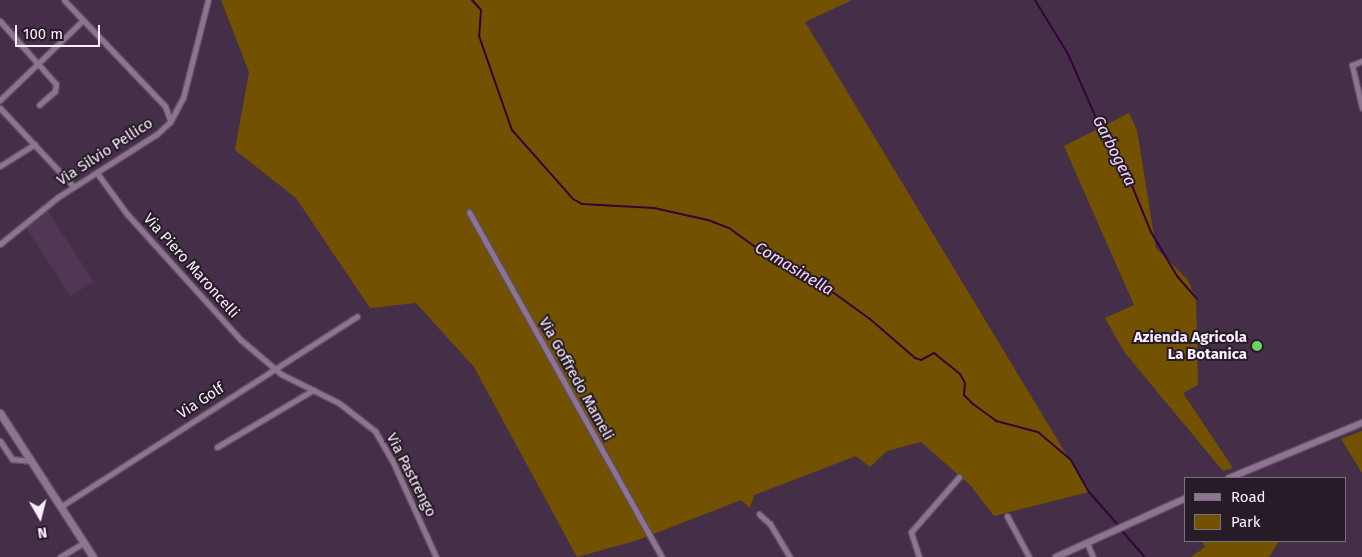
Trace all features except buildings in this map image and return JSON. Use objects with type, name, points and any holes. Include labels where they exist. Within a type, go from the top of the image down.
[{"type":"main road","points":[[0,413],[93,557]]},
{"type":"street","points":[[64,0],[169,110],[170,122]]},
{"type":"street","name":"Via Silvio Pellico","points":[[0,244],[74,187],[157,134],[170,122],[183,98],[208,0]]},
{"type":"street","points":[[0,100],[83,20]]},
{"type":"street","points":[[0,21],[56,86],[39,105]]},
{"type":"street","points":[[1362,61],[1352,64],[1362,108]]},
{"type":"street","points":[[0,108],[74,187]]},
{"type":"street","points":[[0,166],[35,144]]},
{"type":"street","name":"Via Piero Maroncelli","points":[[98,173],[127,214],[218,317],[274,368]]},
{"type":"street","name":"Via Goffredo Mameli","points":[[469,212],[662,557]]},
{"type":"street","name":"Via Golf","points":[[60,507],[357,316]]},
{"type":"street","name":"Via Pastrengo","points":[[274,368],[354,413],[381,439],[436,557]]},
{"type":"street","points":[[217,447],[313,390]]},
{"type":"street","points":[[1231,477],[1362,423]]},
{"type":"street","points":[[0,441],[12,459],[30,461]]},
{"type":"street","points":[[920,557],[912,532],[960,477]]},
{"type":"street","points":[[1056,557],[1184,499]]},
{"type":"street","points":[[759,514],[770,524],[790,557]]},
{"type":"street","points":[[1007,516],[1028,557]]},
{"type":"street","points":[[60,557],[83,542]]},
{"type":"street","points":[[1088,543],[1094,557]]},
{"type":"shaded area","points":[[47,210],[94,282],[70,296],[26,227]]},
{"type":"green space","points":[[221,0],[852,0],[805,22],[1089,492],[994,516],[971,486],[921,442],[887,451],[870,467],[856,456],[754,495],[750,508],[741,500],[638,540],[577,557],[474,367],[416,303],[370,308],[296,198],[235,150],[249,72]]},
{"type":"green space","points":[[1129,113],[1137,130],[1156,248],[1188,280],[1196,300],[1198,385],[1183,393],[1233,468],[1223,471],[1125,353],[1105,318],[1134,305],[1064,146]]},
{"type":"green space","points":[[1362,431],[1362,473],[1341,439]]},
{"type":"green space","points":[[1202,542],[1278,542],[1269,557],[1191,557],[1205,547]]},
{"type":"waterway","name":"Comasinella","points":[[472,0],[481,10],[479,36],[512,130],[573,199],[582,204],[654,208],[708,220],[729,228],[783,267],[820,283],[870,319],[915,358],[921,360],[934,353],[960,374],[965,383],[964,395],[996,421],[1038,432],[1071,460],[1089,492],[1119,526]]},
{"type":"waterway","name":"Garbogera","points":[[1035,0],[1068,54],[1101,129],[1128,176],[1151,232],[1177,276],[1197,299]]},
{"type":"waterway","points":[[1123,532],[1145,557]]},
{"type":"place","name":"Azienda Agricola La Botanica","points":[[1257,346]]}]
